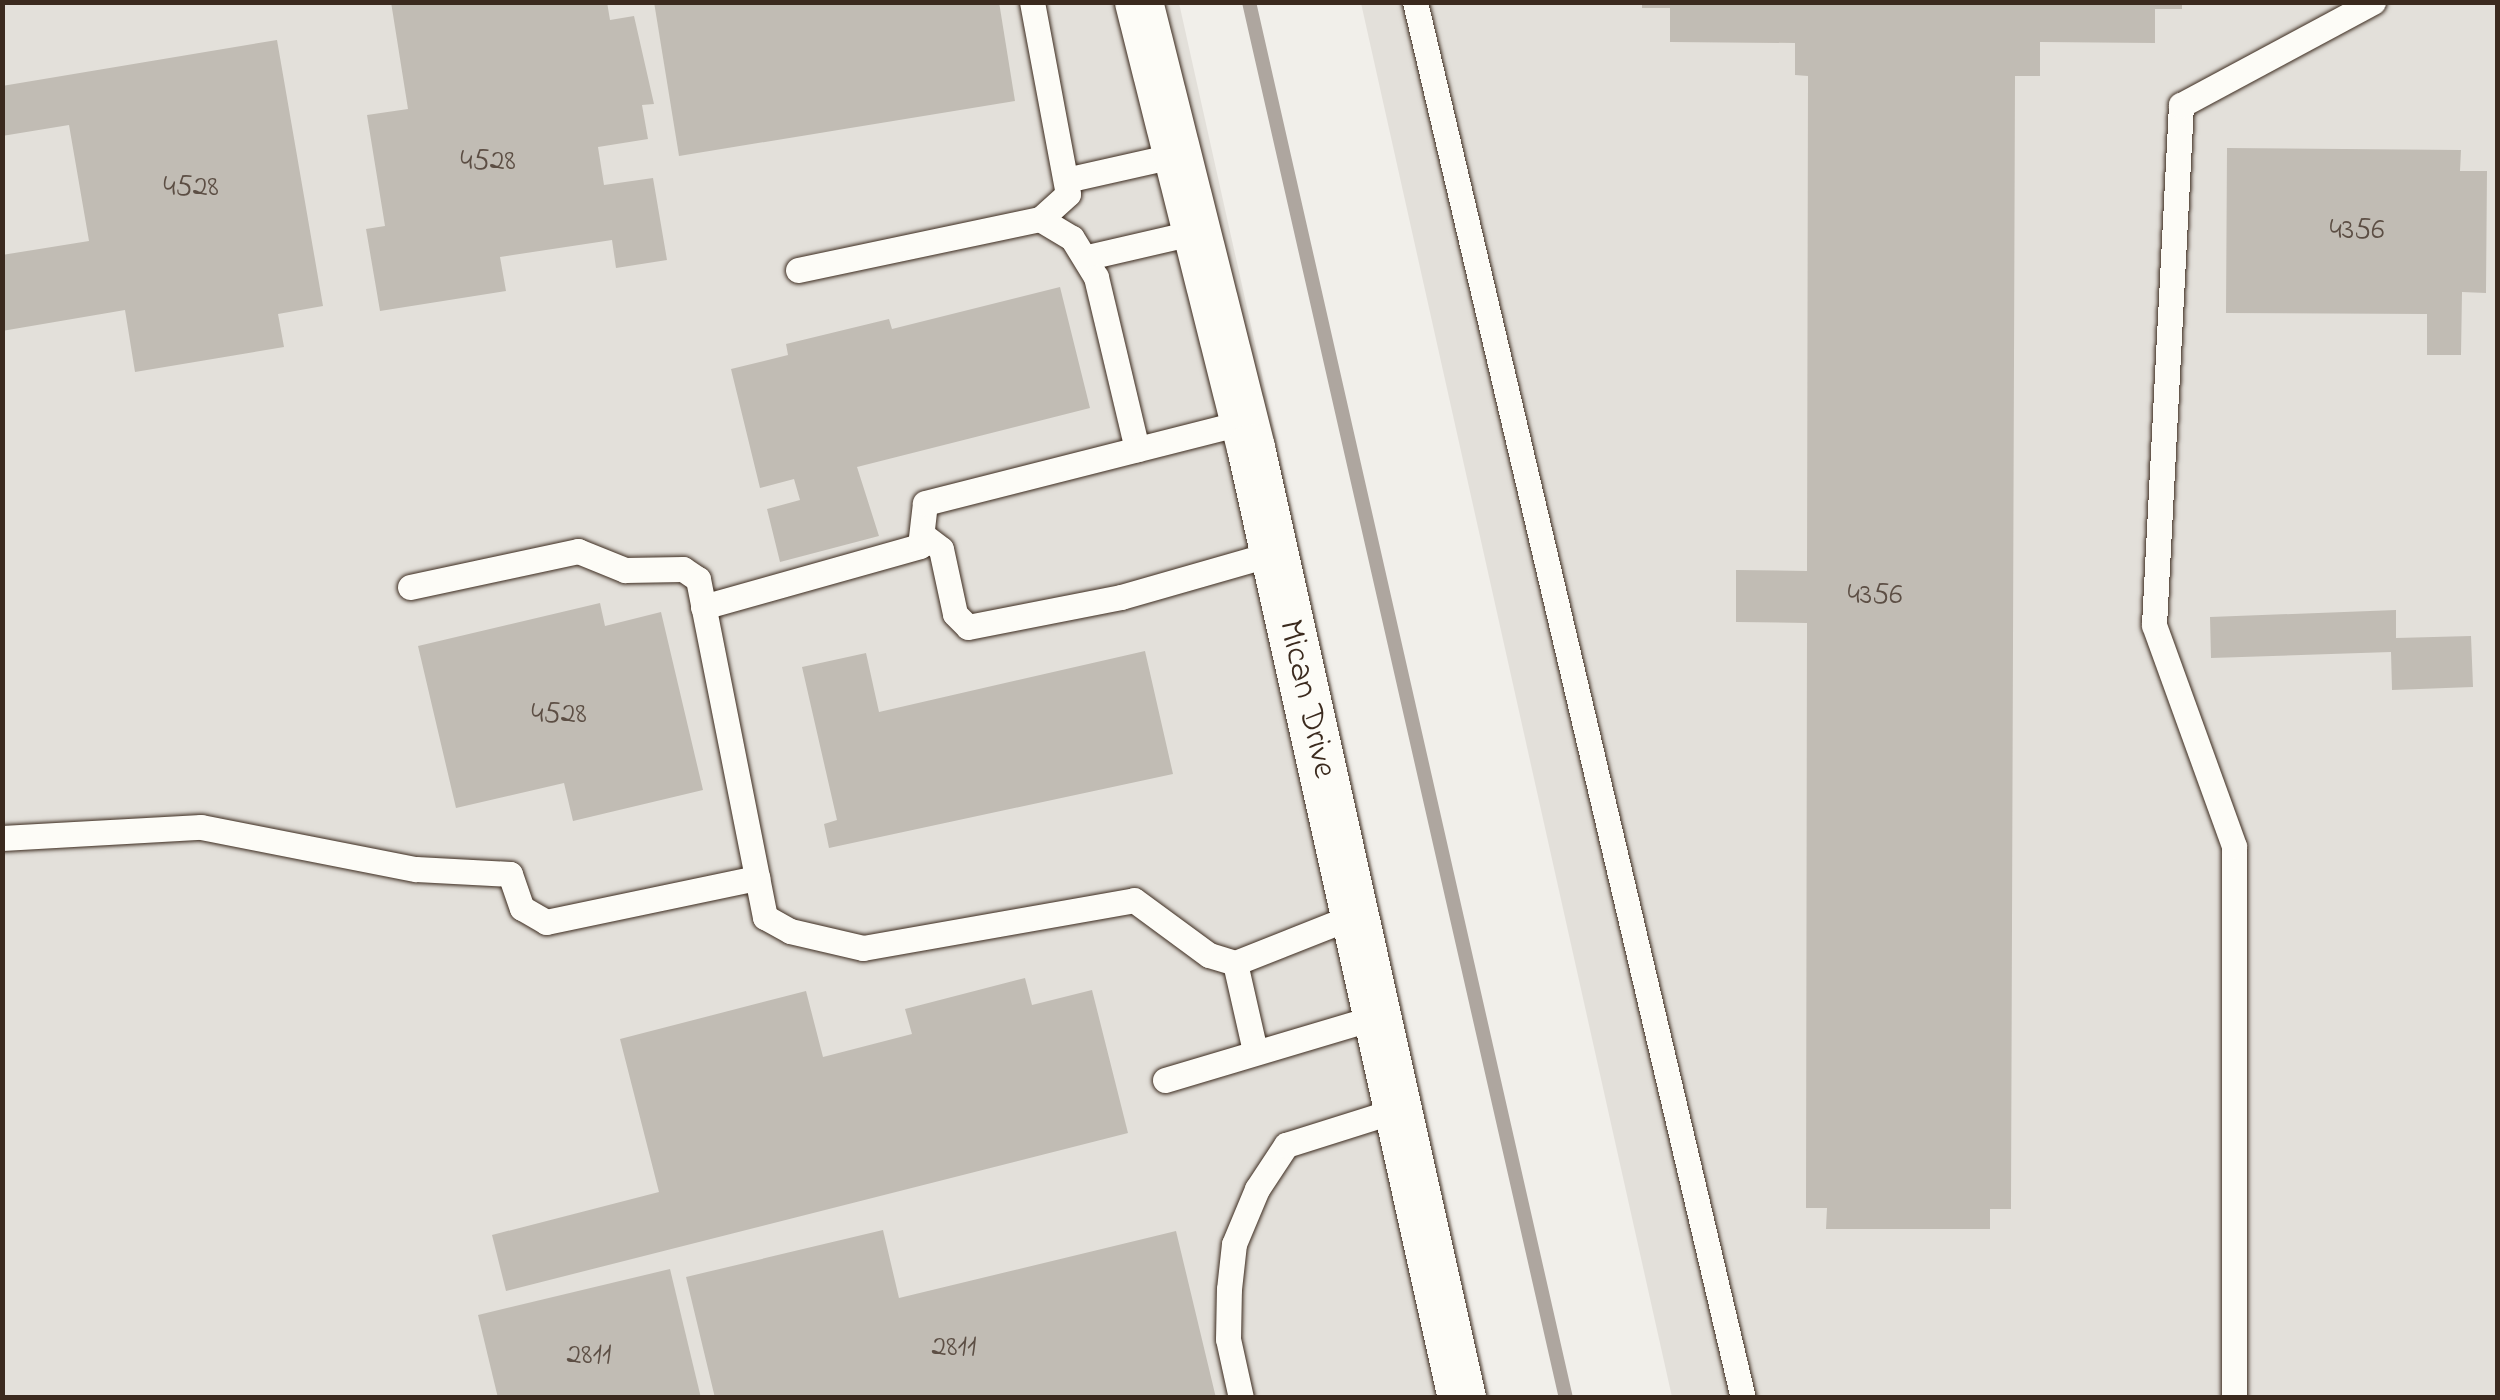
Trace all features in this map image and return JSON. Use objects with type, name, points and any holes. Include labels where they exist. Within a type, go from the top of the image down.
[{"type":"street","name":"Mican Drive","points":[[1139,2],[1244,422],[1462,1398]]},
{"type":"lane","points":[[798,270],[1040,219],[1068,194],[1032,2]]},
{"type":"lane","points":[[1415,2],[1743,1398]]},
{"type":"lane","points":[[2234,1398],[2234,846],[2154,625],[2181,105],[2373,2]]},
{"type":"lane","points":[[1066,180],[1177,155]]},
{"type":"lane","points":[[1040,219],[1072,238],[1088,258],[1137,449]]},
{"type":"lane","points":[[1088,258],[1196,232]]},
{"type":"lane","points":[[703,607],[920,546],[925,502],[1244,422]]},
{"type":"lane","points":[[924,536],[941,549],[955,614],[968,627],[1120,597],[1274,553]]},
{"type":"lane","points":[[410,586],[578,551],[626,570],[683,569],[698,579],[765,917],[834,944],[863,948],[1134,900],[1209,956],[1235,963],[1354,916]]},
{"type":"lane","points":[[2,838],[201,826],[416,869],[510,874],[522,908],[546,922],[757,878]]},
{"type":"lane","points":[[1235,963],[1255,1051]]},
{"type":"lane","points":[[1165,1080],[1377,1016]]},
{"type":"lane","points":[[1242,1398],[1228,1339],[1230,1289],[1234,1244],[1258,1189],[1286,1144],[1397,1110]]},
{"type":"shaded area","points":[[3,3],[1179,3],[1490,1397],[3,1398]]},
{"type":"shaded area","points":[[1361,3],[2497,3],[2497,1397],[1672,1397]]},
{"type":"building","points":[[391,2],[607,2],[610,20],[634,16],[654,104],[642,105],[648,139],[598,147],[604,185],[653,178],[667,260],[616,268],[612,240],[500,257],[506,291],[380,311],[366,229],[385,226],[367,115],[408,109]]},
{"type":"building","points":[[654,2],[999,2],[1015,101],[679,156]]},
{"type":"building","points":[[1642,2],[2182,2],[2182,9],[2155,9],[2155,43],[2040,42],[2040,76],[2015,76],[2011,1209],[1990,1209],[1990,1229],[1826,1229],[1827,1208],[1806,1208],[1807,623],[1736,622],[1736,570],[1807,571],[1808,76],[1795,75],[1795,43],[1670,42],[1670,8],[1642,8]]},
{"type":"building","points":[[277,40],[323,306],[278,314],[284,347],[135,372],[125,310],[2,331],[2,255],[89,241],[69,125],[2,136],[2,86]]},
{"type":"building","points":[[2227,148],[2461,150],[2460,171],[2487,171],[2486,293],[2462,292],[2461,355],[2427,355],[2427,314],[2226,313]]},
{"type":"building","points":[[1060,287],[1090,408],[857,467],[879,536],[780,562],[767,509],[800,500],[794,479],[760,488],[731,369],[788,355],[786,344],[889,319],[892,329]]},
{"type":"building","points":[[600,603],[605,626],[661,612],[703,790],[573,821],[564,783],[456,808],[418,646]]},
{"type":"building","points":[[2396,610],[2396,638],[2471,636],[2473,687],[2392,690],[2391,652],[2211,658],[2210,617]]},
{"type":"building","points":[[1145,651],[1173,774],[829,848],[824,824],[837,820],[802,667],[866,653],[879,712]]},
{"type":"building","points":[[1025,978],[1032,1005],[1092,990],[1128,1133],[506,1291],[492,1235],[659,1192],[620,1039],[806,991],[823,1057],[912,1034],[905,1009]]},
{"type":"building","points":[[883,1230],[899,1298],[1176,1231],[1216,1398],[715,1398],[686,1277]]},
{"type":"building","points":[[670,1269],[701,1398],[498,1398],[478,1315]]},
{"type":"waterway","points":[[1249,2],[1566,1398]]}]
